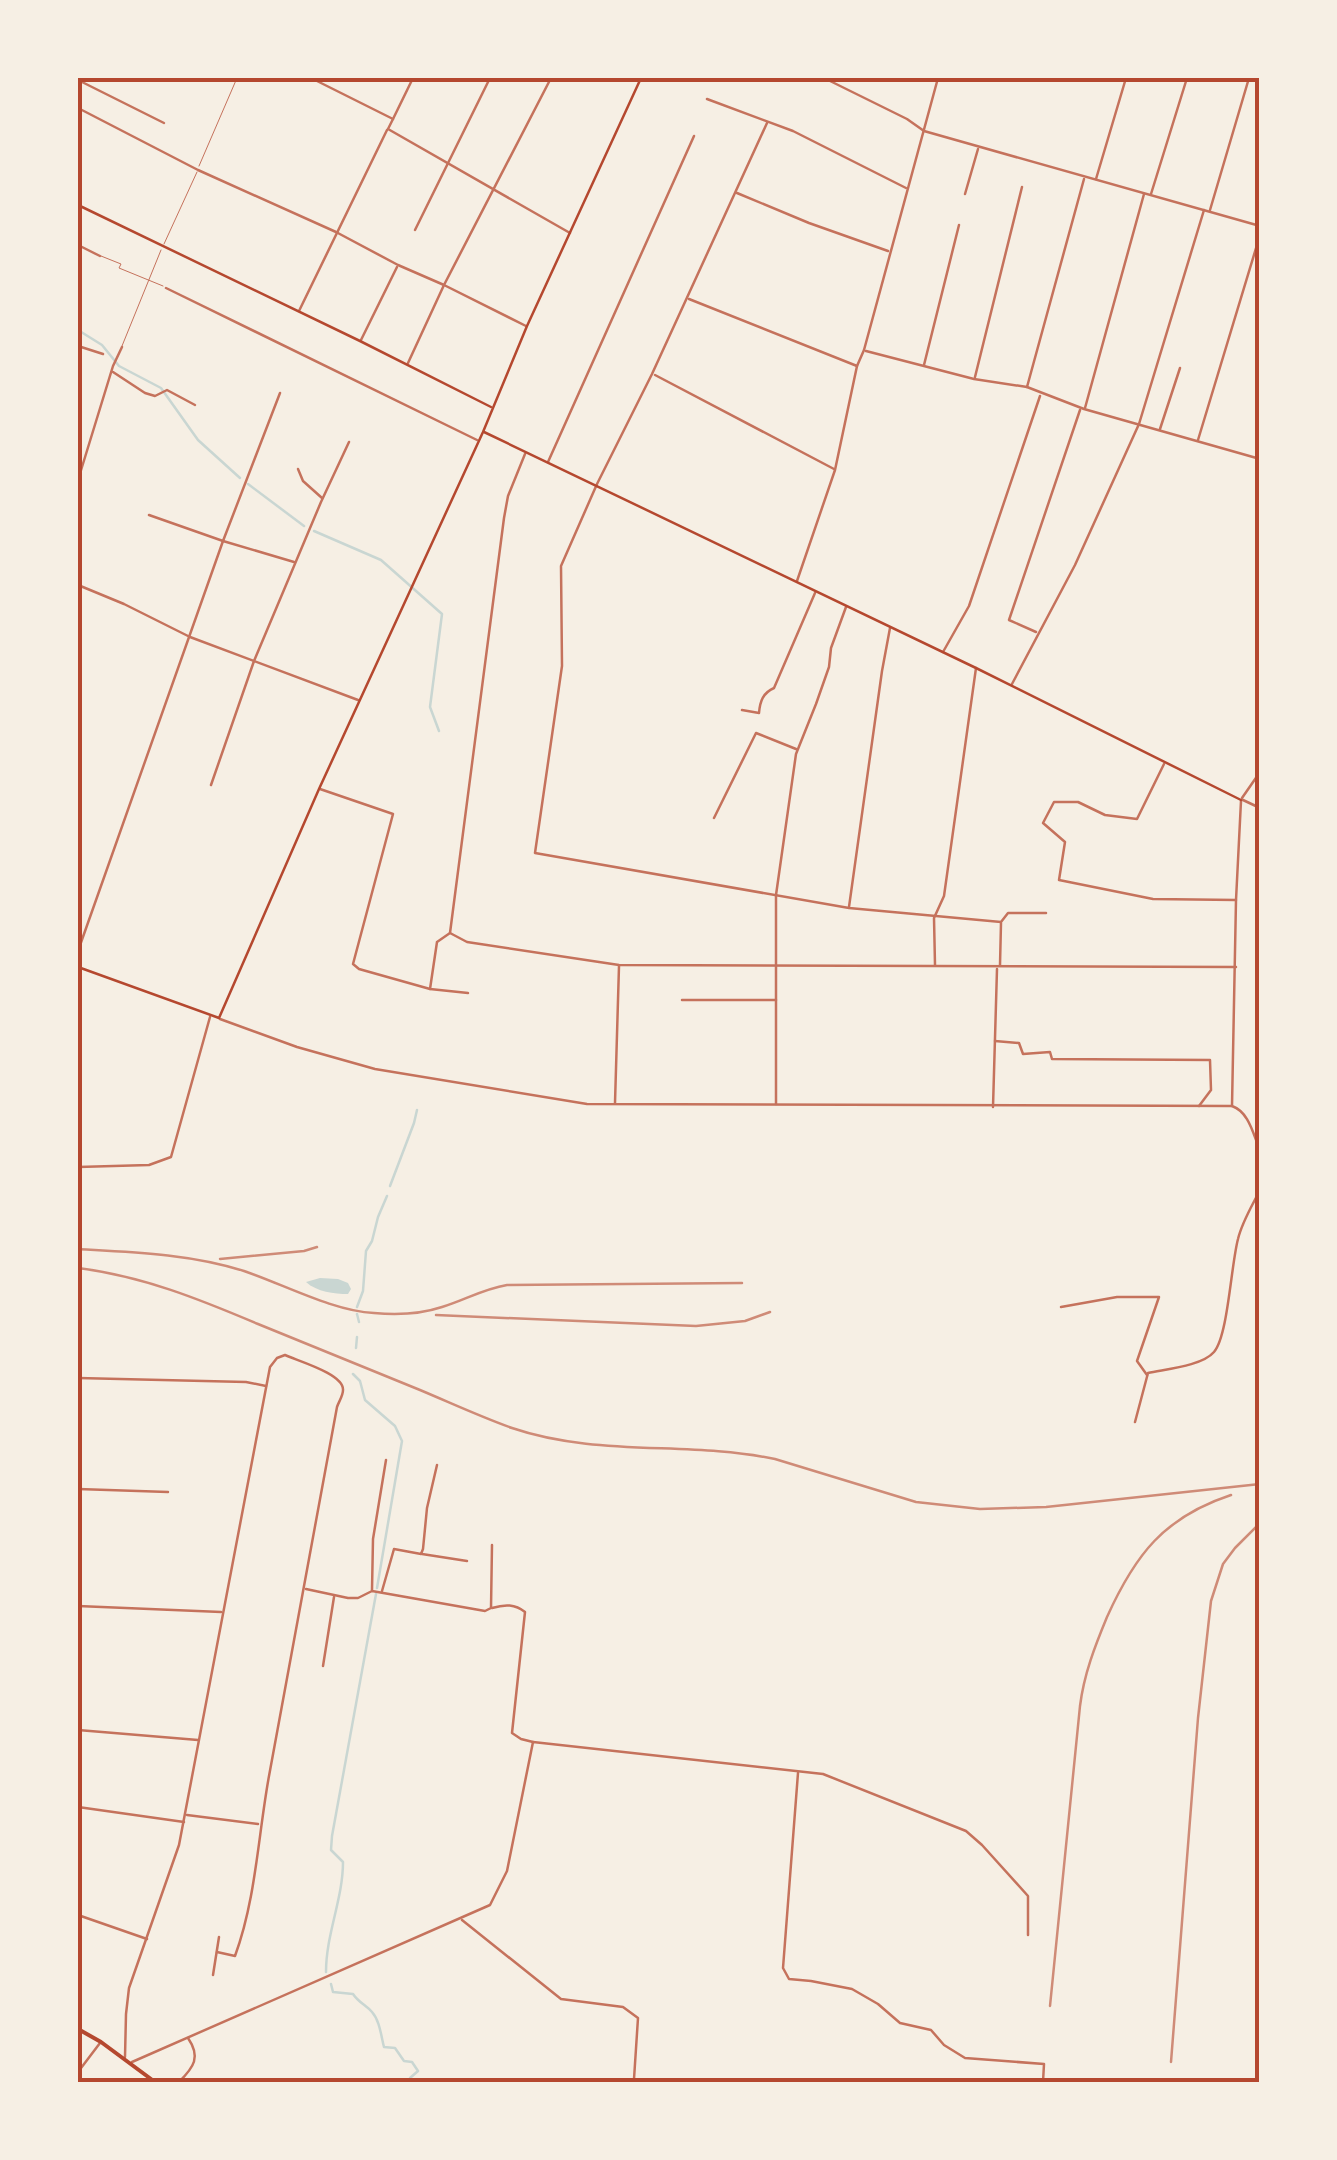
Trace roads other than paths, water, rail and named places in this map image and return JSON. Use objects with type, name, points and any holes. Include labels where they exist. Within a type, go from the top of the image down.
[{"type":"main road","points":[[78,968],[219,1018],[641,78]]},
{"type":"main road","points":[[78,205],[492,408]]},
{"type":"main road","points":[[482,432],[943,652],[1241,800]]},
{"type":"main road","points":[[78,2029],[155,2082]]},
{"type":"street","points":[[78,480],[116,359],[237,78]]},
{"type":"street","points":[[311,78],[393,119]]},
{"type":"street","points":[[299,311],[414,78]]},
{"type":"street","points":[[415,230],[490,78]]},
{"type":"street","points":[[408,364],[444,285],[551,78]]},
{"type":"street","points":[[824,78],[924,130],[1260,226]]},
{"type":"street","points":[[797,582],[835,470],[858,366],[938,78]]},
{"type":"street","points":[[1095,181],[1126,78]]},
{"type":"street","points":[[1151,196],[1187,78]]},
{"type":"street","points":[[1210,211],[1248,78]]},
{"type":"street","points":[[78,80],[164,123]]},
{"type":"street","points":[[706,99],[793,131],[906,189]]},
{"type":"street","points":[[78,108],[198,170],[336,232],[527,326]]},
{"type":"street","points":[[767,123],[561,566],[562,666],[535,853],[849,908],[1000,922]]},
{"type":"street","points":[[388,128],[570,233]]},
{"type":"street","points":[[548,462],[694,136]]},
{"type":"street","points":[[965,194],[978,147]]},
{"type":"street","points":[[1027,388],[1084,178]]},
{"type":"street","points":[[974,379],[1022,187]]},
{"type":"street","points":[[736,192],[890,252]]},
{"type":"street","points":[[1038,633],[1009,620],[1082,409],[1144,194]]},
{"type":"street","points":[[1012,686],[1075,565],[1139,424],[1204,210]]},
{"type":"street","points":[[924,366],[959,225]]},
{"type":"street","points":[[1198,441],[1260,235]]},
{"type":"street","points":[[78,246],[477,440]]},
{"type":"street","points":[[360,341],[398,265]]},
{"type":"street","points":[[688,298],[858,366]]},
{"type":"street","points":[[78,346],[103,354]]},
{"type":"street","points":[[864,350],[974,379],[1027,388],[1082,409],[1260,460]]},
{"type":"street","points":[[113,368],[145,392],[155,396],[167,390],[195,405]]},
{"type":"street","points":[[1160,430],[1180,368]]},
{"type":"street","points":[[652,374],[835,470]]},
{"type":"street","points":[[78,951],[222,542],[280,393]]},
{"type":"street","points":[[943,652],[969,606],[1040,394]]},
{"type":"street","points":[[210,786],[254,661],[350,442]]},
{"type":"street","points":[[430,989],[438,942],[450,933],[508,496],[526,452]]},
{"type":"street","points":[[298,469],[303,481],[323,498]]},
{"type":"street","points":[[149,515],[222,542],[296,563]]},
{"type":"street","points":[[78,585],[190,636],[360,701]]},
{"type":"street","points":[[742,710],[759,712],[760,701],[774,688],[816,591]]},
{"type":"street","points":[[776,1105],[776,895],[798,750],[847,606]]},
{"type":"street","points":[[849,908],[890,627]]},
{"type":"street","points":[[935,966],[934,918],[944,896],[976,668]]},
{"type":"street","points":[[714,818],[756,733],[798,750]]},
{"type":"street","points":[[1165,761],[1137,819],[1105,816],[1078,802],[1054,802],[1043,822],[1065,842],[1059,880],[1153,899],[1236,900]]},
{"type":"street","points":[[1232,1106],[1241,800],[1260,772]]},
{"type":"street","points":[[319,788],[393,814],[353,964],[430,989],[468,994]]},
{"type":"street","points":[[1241,800],[1260,808]]},
{"type":"street","points":[[994,1107],[1000,922],[1008,913],[1046,913]]},
{"type":"street","points":[[450,933],[467,942],[618,965],[1236,968]]},
{"type":"street","points":[[615,1104],[618,965]]},
{"type":"street","points":[[682,1000],[776,1000]]},
{"type":"street","points":[[78,1168],[148,1164],[171,1157],[210,1015]]},
{"type":"street","points":[[219,1018],[375,1069],[587,1104],[1232,1106],[1240,1109],[1260,1150]]},
{"type":"street","points":[[995,1040],[1019,1043],[1023,1054],[1050,1052],[1052,1059],[1210,1060],[1211,1090],[1198,1107]]},
{"type":"street","points":[[1254,1136],[1260,1140]]},
{"type":"street","points":[[1135,1422],[1148,1373],[1204,1361],[1215,1352],[1224,1326],[1238,1235],[1260,1190]]},
{"type":"street","points":[[1061,1308],[1117,1297],[1159,1297],[1138,1361],[1148,1376]]},
{"type":"street","points":[[124,2058],[130,1988],[180,1845],[270,1368],[277,1358],[285,1356],[333,1375],[343,1390],[337,1406],[245,1928],[235,1956],[217,1952]]},
{"type":"street","points":[[78,1378],[246,1382],[267,1386]]},
{"type":"street","points":[[372,1591],[373,1539],[386,1460]]},
{"type":"street","points":[[421,1554],[438,1465]]},
{"type":"street","points":[[78,1489],[168,1492]]},
{"type":"street","points":[[491,1608],[492,1544]]},
{"type":"street","points":[[382,1593],[394,1549],[467,1562]]},
{"type":"street","points":[[304,1588],[358,1598],[372,1591],[485,1611],[502,1604],[518,1607],[525,1612],[512,1732],[521,1739],[822,1774],[966,1831],[1028,1896],[1028,1935]]},
{"type":"street","points":[[322,1666],[334,1595]]},
{"type":"street","points":[[78,1606],[222,1612]]},
{"type":"street","points":[[78,1730],[199,1740]]},
{"type":"street","points":[[131,2063],[490,1905],[507,1871],[533,1742]]},
{"type":"street","points":[[798,1771],[783,1968],[789,1979],[852,1988],[900,2022],[931,2030],[944,2045],[966,2058],[1044,2064],[1043,2082]]},
{"type":"street","points":[[78,1807],[184,1822]]},
{"type":"street","points":[[186,1814],[261,1824]]},
{"type":"street","points":[[78,1915],[147,1939]]},
{"type":"street","points":[[461,1919],[561,1999],[623,2007],[638,2018],[634,2079]]},
{"type":"street","points":[[213,1975],[219,1936]]},
{"type":"street","points":[[179,2082],[196,2056],[188,2038]]},
{"type":"street","points":[[78,2072],[101,2042]]},
{"type":"waterway","points":[[78,330],[102,345],[119,366],[161,388],[198,440],[240,478]]},
{"type":"waterway","points":[[248,484],[304,526]]},
{"type":"waterway","points":[[314,531],[381,560],[442,614],[430,707],[439,731]]},
{"type":"waterway","points":[[390,1186],[417,1110]]},
{"type":"waterway","points":[[357,1307],[363,1291],[366,1251],[387,1196]]},
{"type":"waterway","points":[[357,1314],[359,1322]]},
{"type":"waterway","points":[[356,1348],[357,1337]]},
{"type":"waterway","points":[[353,1374],[360,1381],[365,1400],[395,1426],[402,1441],[377,1588]]},
{"type":"waterway","points":[[326,1972],[343,1862],[331,1850],[332,1836],[376,1594]]},
{"type":"waterway","points":[[331,1984],[333,1992],[353,1994],[372,2012],[384,2047],[395,2048],[418,2071],[410,2082]]},
{"type":"railway","points":[[220,1259],[317,1247]]},
{"type":"railway","points":[[78,1249],[203,1261],[244,1271],[342,1307],[382,1314],[434,1309],[507,1285],[742,1283]]},
{"type":"railway","points":[[78,1268],[192,1297],[489,1419],[544,1437],[775,1459],[916,1502],[980,1509],[1046,1507],[1260,1484]]},
{"type":"railway","points":[[436,1315],[696,1326],[745,1321],[770,1312]]},
{"type":"railway","points":[[1050,2006],[1080,1706],[1094,1649],[1129,1575],[1154,1541],[1187,1515],[1231,1495]]},
{"type":"railway","points":[[1171,2062],[1211,1601],[1223,1564],[1260,1523]]}]
